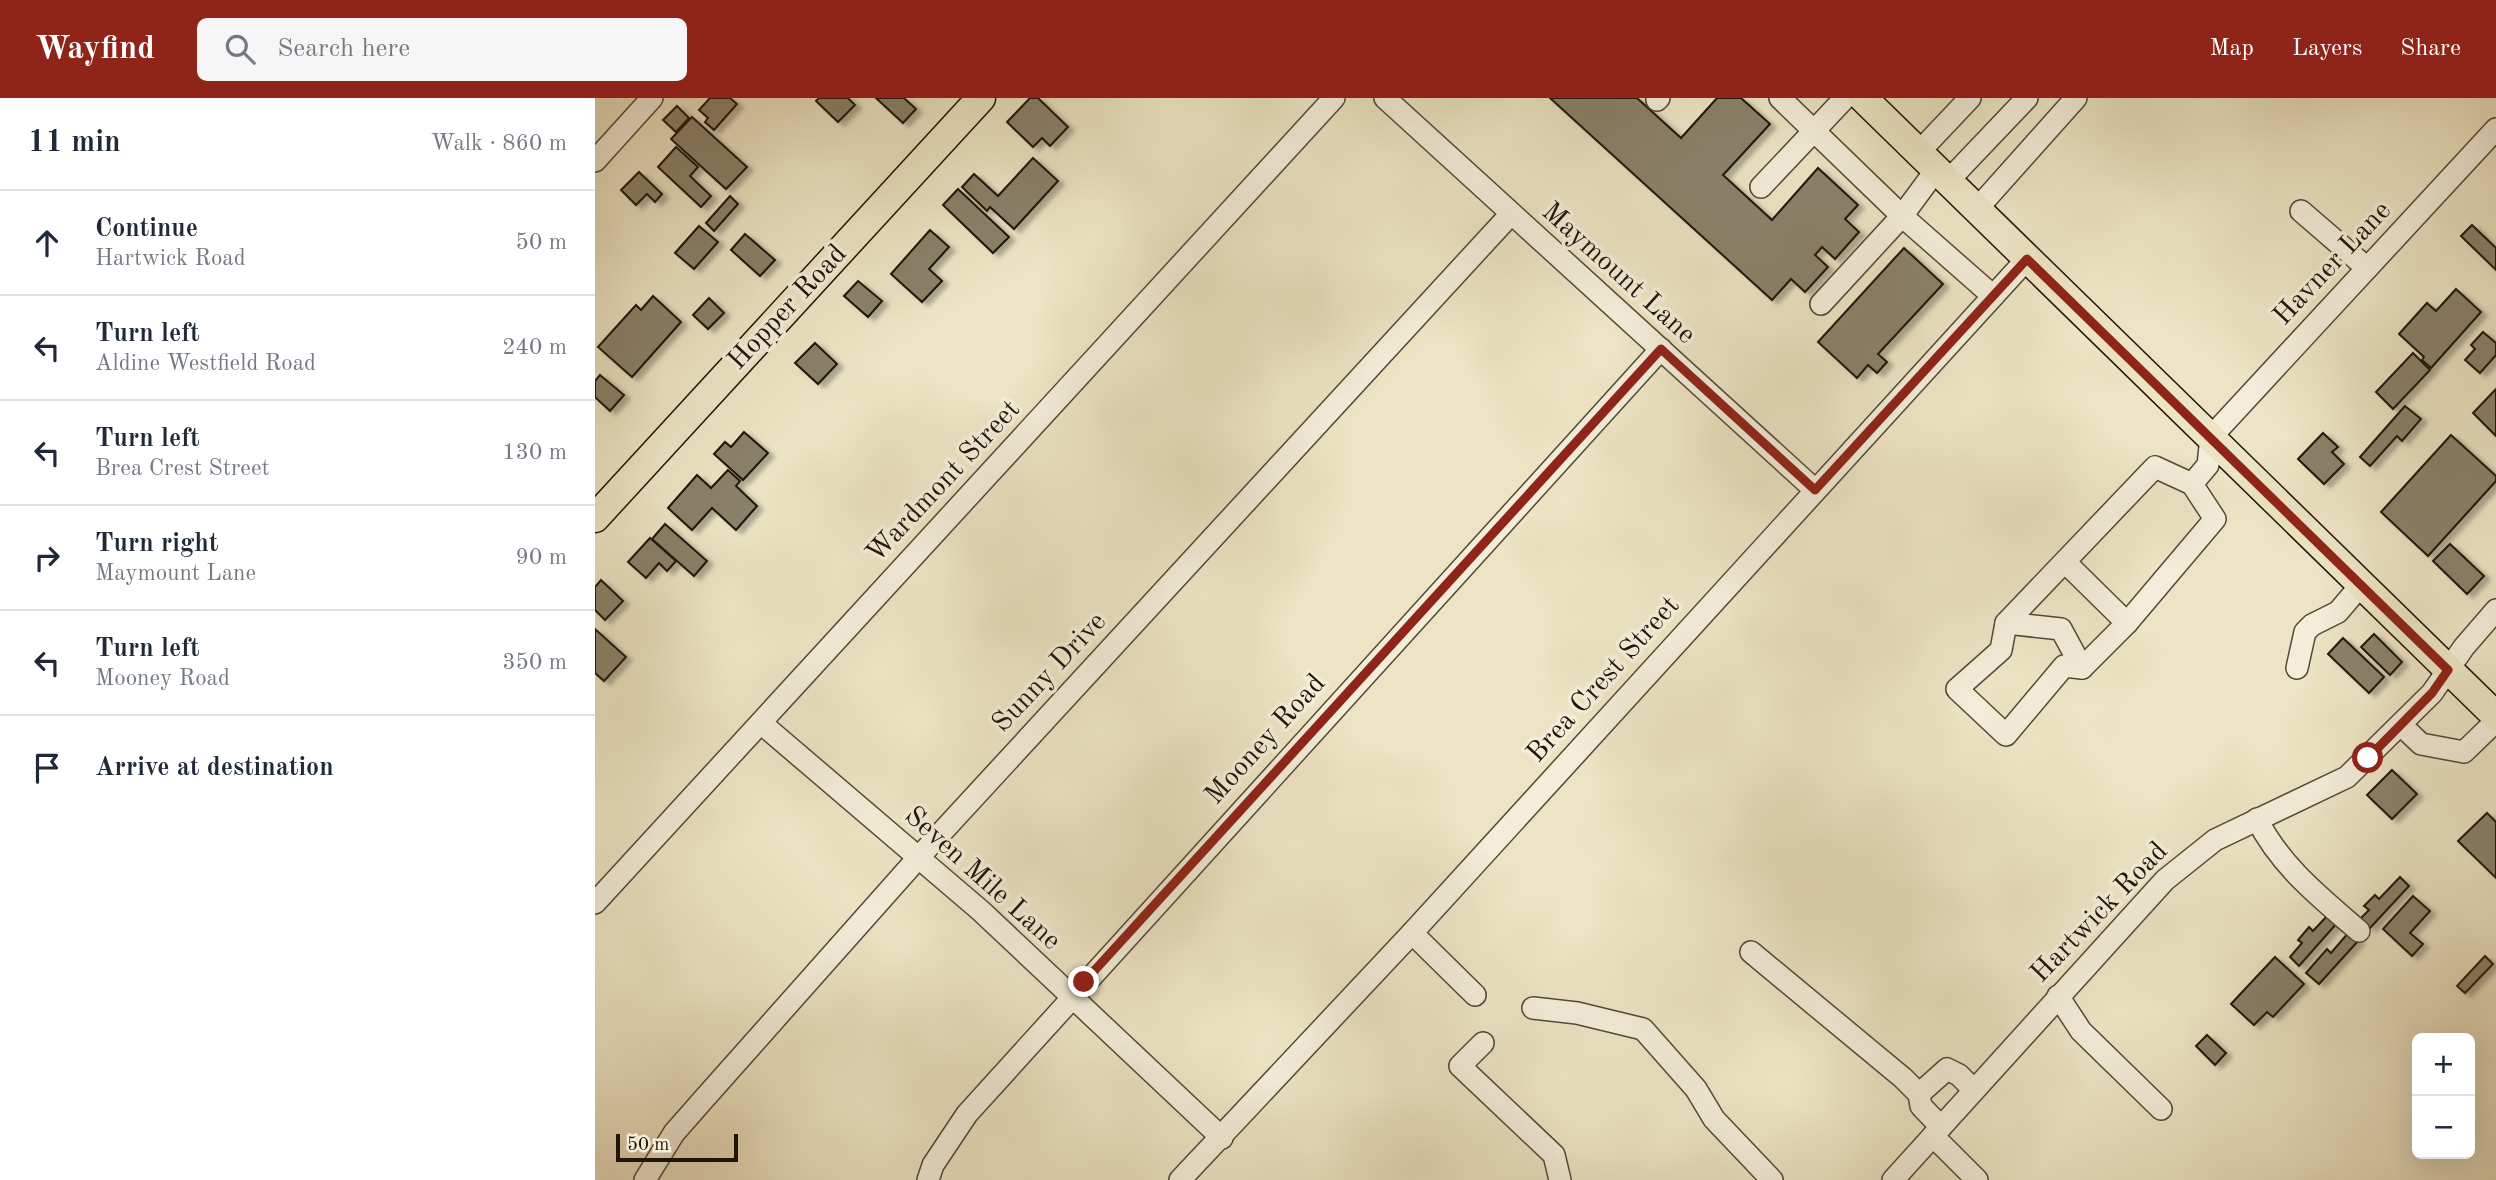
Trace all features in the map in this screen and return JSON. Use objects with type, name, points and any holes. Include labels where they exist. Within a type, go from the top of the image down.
[{"type":"main road","name":"Hopper Road","points":[[595,518],[981,98]]},
{"type":"main road","points":[[1863,98],[2496,716]]},
{"type":"street","points":[[595,161],[652,98]]},
{"type":"street","name":"Wardmont Street","points":[[598,892],[761,723],[1334,98]]},
{"type":"street","name":"Maymount Lane","points":[[1385,98],[1510,215],[1815,490]]},
{"type":"street","points":[[1780,98],[1902,216],[1993,296]]},
{"type":"street","points":[[1761,187],[1845,98]]},
{"type":"street","points":[[1821,304],[1902,216],[1934,168],[1970,98]]},
{"type":"street","points":[[1934,168],[2027,98]]},
{"type":"street","points":[[1976,210],[2076,98]]},
{"type":"street","name":"Havner Lane","points":[[2211,436],[2496,129]]},
{"type":"street","points":[[2301,211],[2367,268]]},
{"type":"street","name":"Sunny Drive","points":[[645,1180],[674,1133],[918,858],[1510,215]]},
{"type":"street","name":"Brea Crest Street","points":[[1179,1180],[1222,1138],[1412,933],[2027,259]]},
{"type":"street","name":"Mooney Road","points":[[928,1180],[933,1165],[967,1114],[1070,997],[1661,349]]},
{"type":"street","points":[[2192,484],[2208,465],[2211,436]]},
{"type":"street","points":[[2155,467],[2192,484],[2215,519],[2127,623],[2082,668],[2064,666],[2006,735],[1957,689],[2001,650],[2006,622],[2066,563],[2155,467]]},
{"type":"street","points":[[2066,563],[2127,623]]},
{"type":"street","points":[[2297,668],[2305,632],[2312,625],[2338,612],[2361,585]]},
{"type":"street","name":"Hartwick Road","points":[[1893,1180],[2149,897],[2190,858],[2215,840],[2347,778],[2432,693],[2496,610]]},
{"type":"street","points":[[2006,622],[2061,629],[2082,668]]},
{"type":"street","points":[[2401,725],[2421,744],[2463,752],[2496,721]]},
{"type":"street","name":"Seven Mile Lane","points":[[761,723],[981,911],[1222,1138]]},
{"type":"street","points":[[2257,820],[2271,847],[2320,898],[2359,932]]},
{"type":"street","points":[[1412,933],[1475,995]]},
{"type":"street","points":[[1751,951],[1919,1094],[1921,1106],[1937,1131],[1977,1180]]},
{"type":"street","points":[[2058,996],[2081,1031],[2161,1109]]},
{"type":"street","points":[[1533,1008],[1577,1013],[1643,1029],[1696,1089],[1714,1119],[1772,1180]]},
{"type":"street","points":[[1483,1043],[1460,1066],[1554,1155],[1560,1180]]},
{"type":"street","points":[[1919,1094],[1947,1069],[1959,1075],[1974,1090]]},
{"type":"building","points":[[710,98],[730,98],[737,104],[714,130],[705,122],[708,118],[699,110]]},
{"type":"building","points":[[819,98],[848,98],[855,105],[838,122],[816,101]]},
{"type":"building","points":[[876,98],[904,98],[916,109],[903,123]]},
{"type":"building","points":[[1030,98],[1038,98],[1068,127],[1050,146],[1042,138],[1033,147],[1007,122]]},
{"type":"building","points":[[1550,98],[1637,98],[1681,138],[1717,98],[1741,98],[1770,124],[1723,175],[1772,220],[1818,168],[1858,205],[1845,219],[1859,232],[1835,259],[1822,247],[1815,255],[1828,267],[1805,292],[1791,279],[1772,300]]},
{"type":"building","points":[[677,106],[689,118],[676,132],[663,120]]},
{"type":"building","points":[[692,117],[747,167],[726,189],[671,139]]},
{"type":"building","points":[[676,147],[698,167],[690,176],[711,196],[701,207],[658,167]]},
{"type":"building","points":[[1033,158],[1058,181],[1014,229],[990,207],[987,211],[962,187],[974,174],[998,196]]},
{"type":"building","points":[[639,172],[662,194],[655,202],[647,194],[636,205],[621,190]]},
{"type":"building","points":[[958,189],[1009,237],[993,253],[943,205]]},
{"type":"building","points":[[730,196],[738,204],[714,231],[706,223]]},
{"type":"building","points":[[2472,225],[2496,248],[2496,270],[2461,236]]},
{"type":"building","points":[[699,226],[718,242],[694,269],[675,253]]},
{"type":"building","points":[[930,230],[949,247],[929,269],[942,281],[922,302],[891,274]]},
{"type":"building","points":[[745,234],[775,260],[760,276],[731,250]]},
{"type":"building","points":[[1904,248],[1943,284],[1878,354],[1887,362],[1877,373],[1868,365],[1857,378],[1818,342]]},
{"type":"building","points":[[858,281],[882,301],[868,317],[844,296]]},
{"type":"building","points":[[2456,289],[2481,312],[2431,368],[2422,360],[2424,357],[2399,334],[2427,303],[2436,311]]},
{"type":"building","points":[[653,296],[681,322],[632,377],[598,347],[636,305],[641,310]]},
{"type":"building","points":[[709,298],[724,313],[708,329],[693,315]]},
{"type":"building","points":[[2483,332],[2496,343],[2496,355],[2480,373],[2465,360],[2475,349],[2471,345]]},
{"type":"building","points":[[815,343],[837,364],[818,384],[795,363]]},
{"type":"building","points":[[2413,353],[2430,370],[2393,409],[2376,392]]},
{"type":"building","points":[[600,375],[624,395],[610,411],[595,397],[595,381]]},
{"type":"building","points":[[2496,389],[2496,436],[2473,413]]},
{"type":"building","points":[[2405,406],[2421,419],[2402,441],[2397,436],[2370,466],[2360,457]]},
{"type":"building","points":[[744,432],[768,453],[743,480],[714,454],[725,442],[731,447]]},
{"type":"building","points":[[2323,433],[2338,447],[2332,452],[2344,464],[2324,484],[2298,459]]},
{"type":"building","points":[[2451,435],[2496,476],[2496,481],[2428,556],[2381,512]]},
{"type":"building","points":[[728,470],[740,481],[736,486],[757,506],[736,530],[712,508],[692,530],[668,508],[697,475],[711,488]]},
{"type":"building","points":[[665,524],[707,561],[694,576],[652,539]]},
{"type":"building","points":[[650,538],[676,561],[667,571],[659,563],[646,578],[628,562]]},
{"type":"building","points":[[2450,544],[2484,576],[2467,594],[2433,561]]},
{"type":"building","points":[[601,580],[623,601],[605,620],[595,610],[595,587]]},
{"type":"building","points":[[595,629],[626,657],[604,681],[595,673]]},
{"type":"building","points":[[2374,634],[2402,662],[2390,675],[2361,647]]},
{"type":"building","points":[[2343,638],[2384,677],[2369,693],[2328,654]]},
{"type":"building","points":[[2392,770],[2417,794],[2392,819],[2367,795]]},
{"type":"building","points":[[2487,813],[2496,822],[2496,878],[2458,841]]},
{"type":"building","points":[[2400,877],[2409,886],[2370,928],[2360,919],[2369,910],[2364,906],[2375,895],[2379,899]]},
{"type":"building","points":[[2413,896],[2430,911],[2410,933],[2423,944],[2412,956],[2383,929]]},
{"type":"building","points":[[2328,915],[2337,923],[2299,966],[2290,957],[2302,943],[2298,940],[2309,927],[2313,931]]},
{"type":"building","points":[[2349,932],[2359,940],[2319,984],[2306,973],[2327,949],[2331,953]]},
{"type":"building","points":[[2485,956],[2493,964],[2465,993],[2457,986]]},
{"type":"building","points":[[2275,957],[2304,984],[2273,1017],[2267,1012],[2254,1025],[2231,1004]]},
{"type":"building","points":[[2207,1035],[2226,1053],[2215,1065],[2196,1046]]},
{"type":"route","points":[[1084,982],[1661,349],[1815,490],[2027,259],[2448,670],[2432,693],[2368,758]]}]
